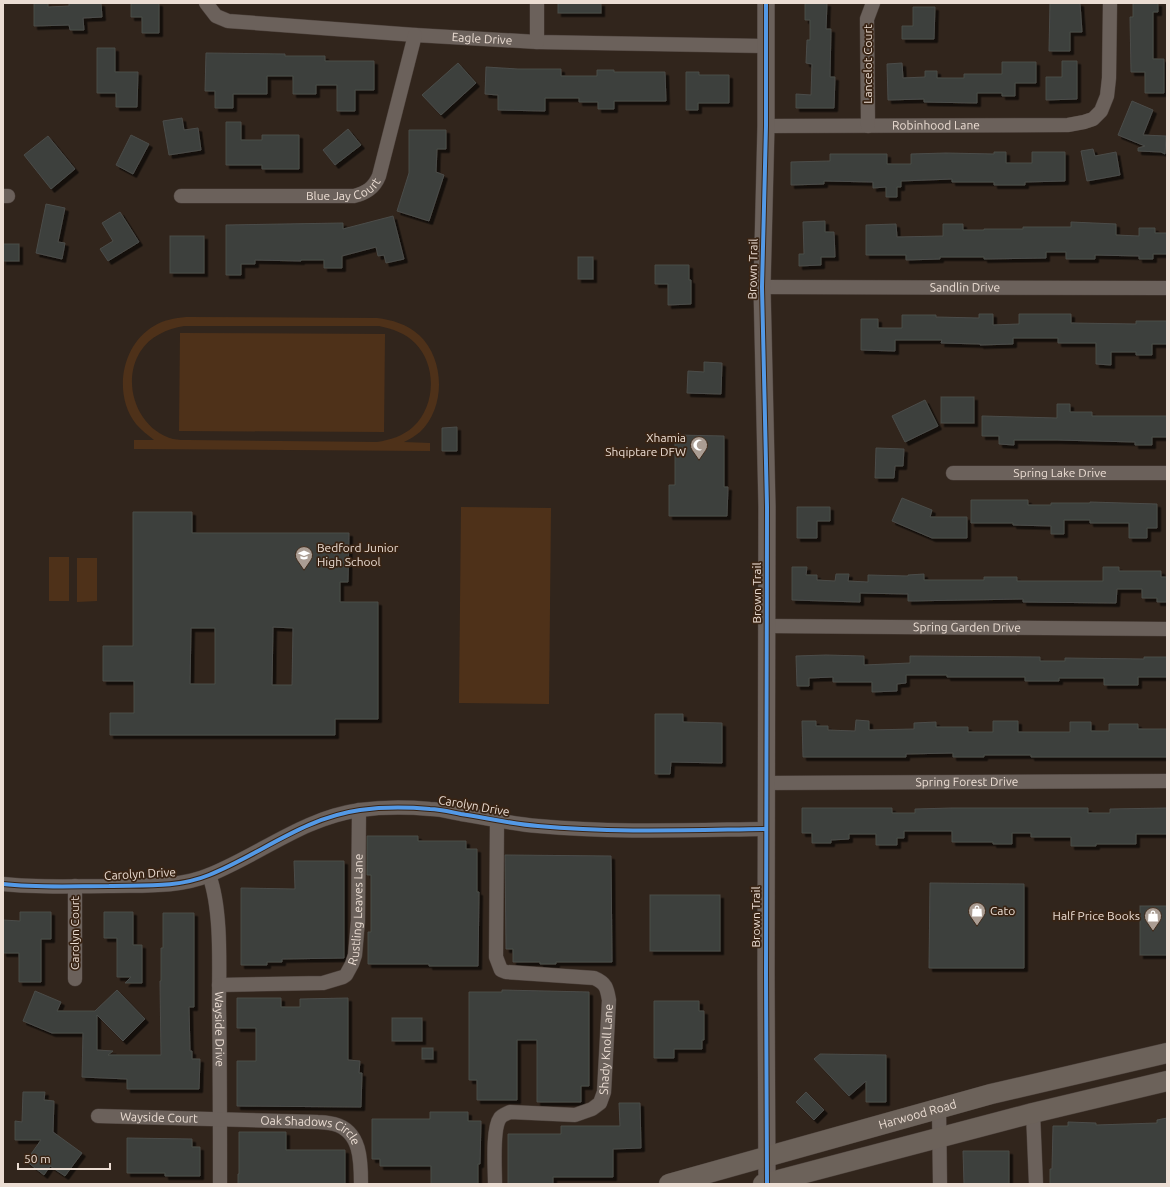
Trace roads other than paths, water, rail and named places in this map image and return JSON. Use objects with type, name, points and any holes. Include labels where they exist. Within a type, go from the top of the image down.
[{"type":"main road","name":"Harwood Road","points":[[669,1184],[1013,1089],[1167,1053]]},
{"type":"main road","points":[[766,1184],[1033,1113],[1167,1081]]},
{"type":"street","name":"Eagle Drive","points":[[206,3],[216,16],[228,21],[416,35],[537,42],[766,46]]},
{"type":"street","points":[[537,3],[537,42]]},
{"type":"street","name":"Brown Trail","points":[[766,3],[766,126],[762,287],[766,436],[767,626],[766,1184]]},
{"type":"street","name":"Lancelot Court","points":[[868,126],[868,19],[873,3]]},
{"type":"street","name":"Robinhood Lane","points":[[766,126],[1068,125],[1093,119],[1101,111],[1107,96],[1109,78],[1110,3]]},
{"type":"street","name":"Blue Jay Court","points":[[181,196],[354,196],[365,193],[376,184],[379,176],[416,35]]},
{"type":"street","name":"Sandlin Drive","points":[[762,287],[1167,288]]},
{"type":"street","name":"Spring Lake Drive","points":[[953,473],[1167,474]]},
{"type":"street","name":"Spring Garden Drive","points":[[767,626],[1167,629]]},
{"type":"street","name":"Spring Forest Drive","points":[[766,783],[1167,781]]},
{"type":"street","name":"Carolyn Drive","points":[[3,884],[40,887],[169,884],[196,880],[246,858],[296,830],[320,820],[359,810],[397,808],[431,809],[522,825],[568,829],[766,829]]},
{"type":"street","name":"Rustling Leaves Lane","points":[[219,985],[323,983],[346,975],[355,955],[358,921],[359,810]]},
{"type":"street","name":"Shady Knoll Lane","points":[[495,1184],[496,1126],[499,1119],[503,1115],[510,1112],[574,1115],[592,1109],[600,1103],[604,1092],[609,1000],[608,989],[601,981],[594,978],[506,972],[501,970],[496,957],[497,820]]},
{"type":"street","name":"Wayside Drive","points":[[209,875],[213,887],[218,923],[220,1184]]},
{"type":"street","name":"Carolyn Court","points":[[75,886],[75,979]]},
{"type":"street","points":[[939,1109],[940,1184]]},
{"type":"street","points":[[1033,1113],[1036,1184]]},
{"type":"street","name":"Wayside Court","points":[[98,1116],[220,1119]]},
{"type":"street","name":"Oak Shadows Circle","points":[[220,1119],[318,1122],[335,1124],[345,1130],[358,1147],[361,1166],[361,1184]]},
{"type":"place","name":"Xhamia Shqiptare DFW","points":[[699,460]]},
{"type":"place","name":"Bedford Junior High School","points":[[304,570]]},
{"type":"place","name":"Cato","points":[[977,926]]},
{"type":"place","name":"Half Price Books","points":[[1153,931]]}]
